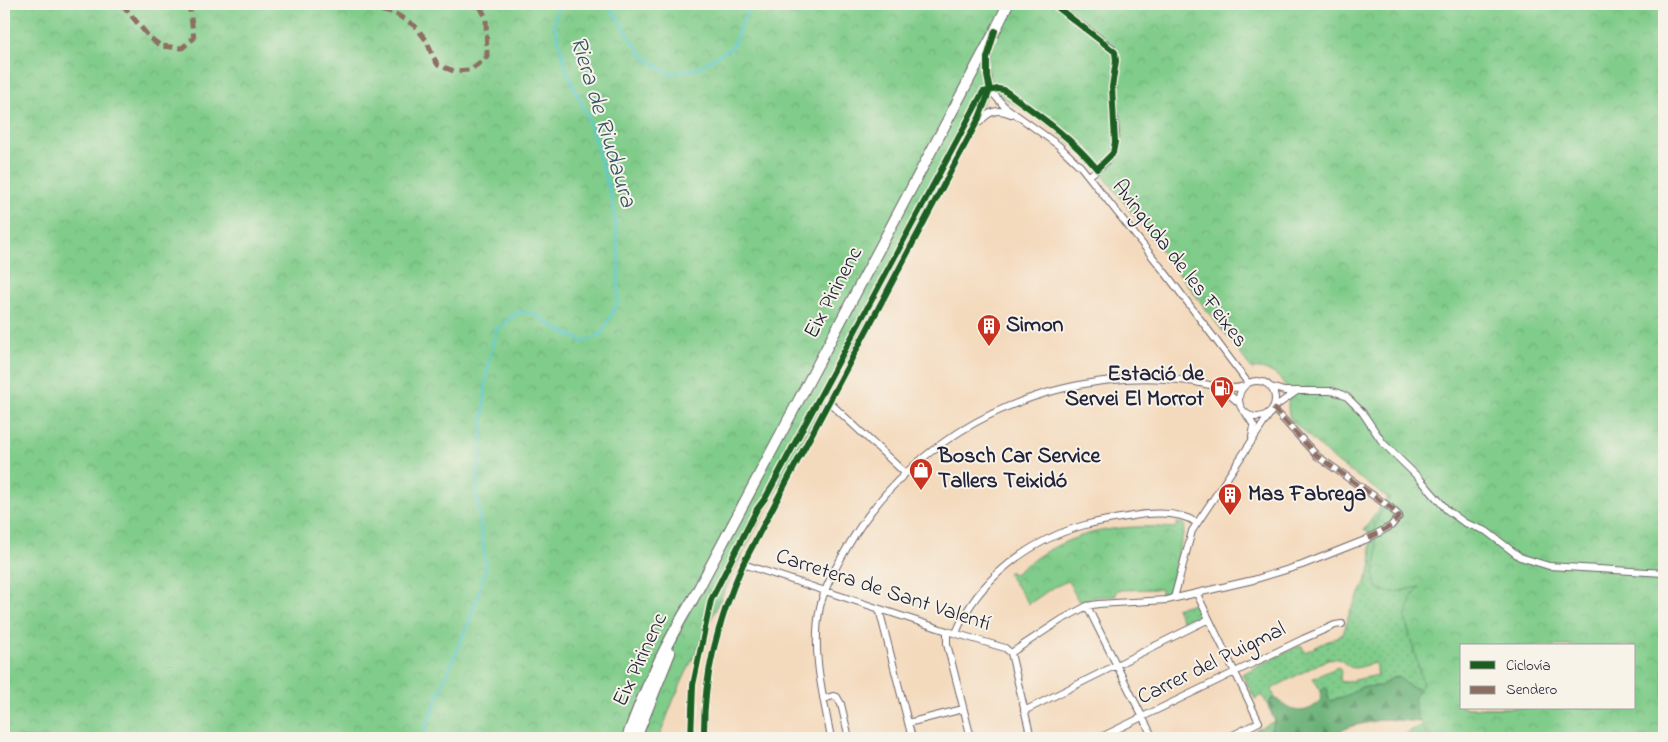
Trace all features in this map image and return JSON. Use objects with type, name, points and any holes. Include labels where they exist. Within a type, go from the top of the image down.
[{"type":"main road","name":"Eix Pirinenc","points":[[626,738],[646,688],[671,636],[693,599],[1008,4]]},
{"type":"main road","name":"Eix Pirinenc","points":[[636,738],[693,599]]},
{"type":"street","points":[[1053,4],[1112,48],[1116,56],[1112,87],[1115,142],[1113,153],[1089,176]]},
{"type":"street","points":[[704,738],[704,708],[710,662],[728,602],[743,564],[984,106],[990,90],[987,76],[987,58],[995,31]]},
{"type":"street","name":"Avinguda de les Feixes","points":[[990,90],[1004,106],[1058,145],[1089,176],[1246,385]]},
{"type":"street","points":[[969,137],[989,113],[1001,111],[1021,119]]},
{"type":"street","points":[[831,738],[817,647],[817,628],[820,607],[834,570],[857,532],[878,503],[905,473],[966,426],[1016,403],[1078,384],[1138,378],[1171,379],[1232,389],[1258,381],[1279,390],[1331,391],[1339,393],[1347,397],[1362,412],[1383,443],[1420,479],[1447,510],[1465,522],[1486,531],[1520,557],[1549,566],[1664,573]]},
{"type":"street","points":[[1239,403],[1240,394],[1246,385]]},
{"type":"street","points":[[1215,386],[1231,394],[1242,410],[1252,417],[1262,417],[1297,391]]},
{"type":"street","points":[[1174,598],[1188,542],[1197,523],[1272,410],[1276,397],[1271,387]]},
{"type":"street","points":[[829,402],[905,473]]},
{"type":"street","points":[[1031,738],[1011,654],[1061,620],[1087,606],[1159,601],[1197,594],[1272,575],[1365,540],[1391,526],[1399,516],[1392,508],[1318,456],[1272,410]]},
{"type":"street","points":[[1248,415],[1254,426],[1250,443]]},
{"type":"street","points":[[956,633],[968,607],[999,571],[1032,548],[1057,535],[1095,522],[1144,514],[1174,515],[1190,518],[1197,523]]},
{"type":"street","name":"Carretera de Sant Valentí","points":[[743,564],[947,631],[1005,648],[1011,654]]},
{"type":"street","points":[[1197,594],[1259,722],[1227,738]]},
{"type":"street","points":[[1087,606],[1153,738]]},
{"type":"street","points":[[879,609],[912,738]]},
{"type":"street","points":[[1024,711],[1209,619]]},
{"type":"street","name":"Carrer del Puigmal","points":[[1099,738],[1303,639],[1335,625],[1342,624]]},
{"type":"street","points":[[947,631],[947,644],[971,738]]},
{"type":"street","points":[[631,738],[648,694],[646,688]]},
{"type":"street","points":[[824,699],[835,696],[840,702],[849,738]]},
{"type":"street","points":[[908,723],[963,709]]},
{"type":"street","points":[[640,738],[642,720]]},
{"type":"green space","points":[[4,4],[1664,4],[1664,738],[1430,738],[1416,711],[1415,698],[1423,684],[1405,618],[1412,597],[1420,587],[1385,592],[1377,587],[1374,578],[1377,553],[1374,535],[1376,522],[1390,499],[1338,463],[1292,421],[1288,412],[1288,394],[1283,383],[1275,374],[1264,370],[1252,369],[1099,170],[1053,127],[990,90],[734,570],[673,701],[659,738],[4,738]]},
{"type":"green space","points":[[1404,475],[1515,620],[1460,644],[1460,646],[1421,664],[1419,672],[1422,678],[1460,706],[1460,710],[1636,710],[1664,738],[1445,738],[1417,689],[1406,684],[1399,677],[1392,678],[1381,686],[1361,687],[1350,694],[1330,701],[1324,688],[1321,691],[1313,678],[1338,667],[1341,670],[1340,681],[1345,682],[1378,675],[1375,663],[1354,668],[1338,659],[1328,659],[1273,688],[1272,691],[1275,698],[1271,699],[1268,706],[1262,695],[1255,699],[1242,674],[1301,645],[1305,652],[1343,634],[1351,609],[1362,590],[1372,565],[1370,546],[1373,535],[1364,530]]},
{"type":"green space","points":[[1177,523],[1184,524],[1185,527],[1170,588],[1161,595],[1161,590],[1159,589],[1118,590],[1116,596],[1094,597],[1079,602],[1068,581],[1052,588],[1029,604],[1008,574],[1010,571],[1013,574],[1016,573],[1034,559],[1071,539],[1111,529],[1131,527],[1175,528]]},
{"type":"green space","points":[[1194,603],[1200,617],[1184,624],[1176,608]]},
{"type":"green space","points":[[1399,676],[1406,684],[1417,689],[1420,722],[1384,719],[1352,726],[1324,738],[1274,738],[1274,734],[1270,731],[1275,721],[1268,706],[1271,699],[1278,700],[1293,710],[1302,711],[1314,706],[1321,700],[1321,691],[1324,687],[1328,690],[1330,701],[1350,694],[1361,687],[1381,686],[1392,678]]},
{"type":"green space","points":[[1275,721],[1265,738],[1240,738]]},
{"type":"green space","points":[[1421,725],[1428,738],[1402,738],[1401,736]]},
{"type":"waterway","name":"Riera de Riudaura","points":[[422,738],[471,617],[486,568],[477,493],[487,371],[496,330],[518,312],[533,313],[559,330],[585,342],[601,334],[618,302],[619,261],[614,207],[587,115],[567,72],[554,23],[559,4]]},
{"type":"waterway","name":"Riera de Riudaura","points":[[608,4],[642,55],[669,74],[696,69],[732,47],[750,4]]},
{"type":"marked path","points":[[122,4],[149,37],[161,46],[182,48],[194,38],[189,4]]},
{"type":"marked path","points":[[288,4],[316,7],[323,4]]},
{"type":"marked path","points":[[352,4],[396,14],[415,26],[427,41],[438,65],[454,71],[470,70],[487,57],[486,18],[479,4]]},
{"type":"marked path","points":[[1273,408],[1317,456],[1391,508],[1399,516],[1391,526],[1365,540]]},
{"type":"cycle path","points":[[691,738],[693,685],[711,600],[757,509],[766,497],[983,92],[998,89],[1004,90],[1065,136],[1097,169],[1113,153],[1115,142],[1112,87],[1116,61],[1115,52],[1053,4]]},
{"type":"cycle path","points":[[704,738],[704,715],[709,670],[719,627],[734,585],[743,564],[979,118],[990,90],[987,76],[987,58],[995,31]]},
{"type":"place","name":"Simon","points":[[989,347]]},
{"type":"place","name":"Estació de Servei El Morrot","points":[[1222,409]]},
{"type":"place","name":"Bosch Car Service Tallers Teixidó","points":[[921,491]]},
{"type":"place","name":"Mas Fabrega","points":[[1230,516]]}]
